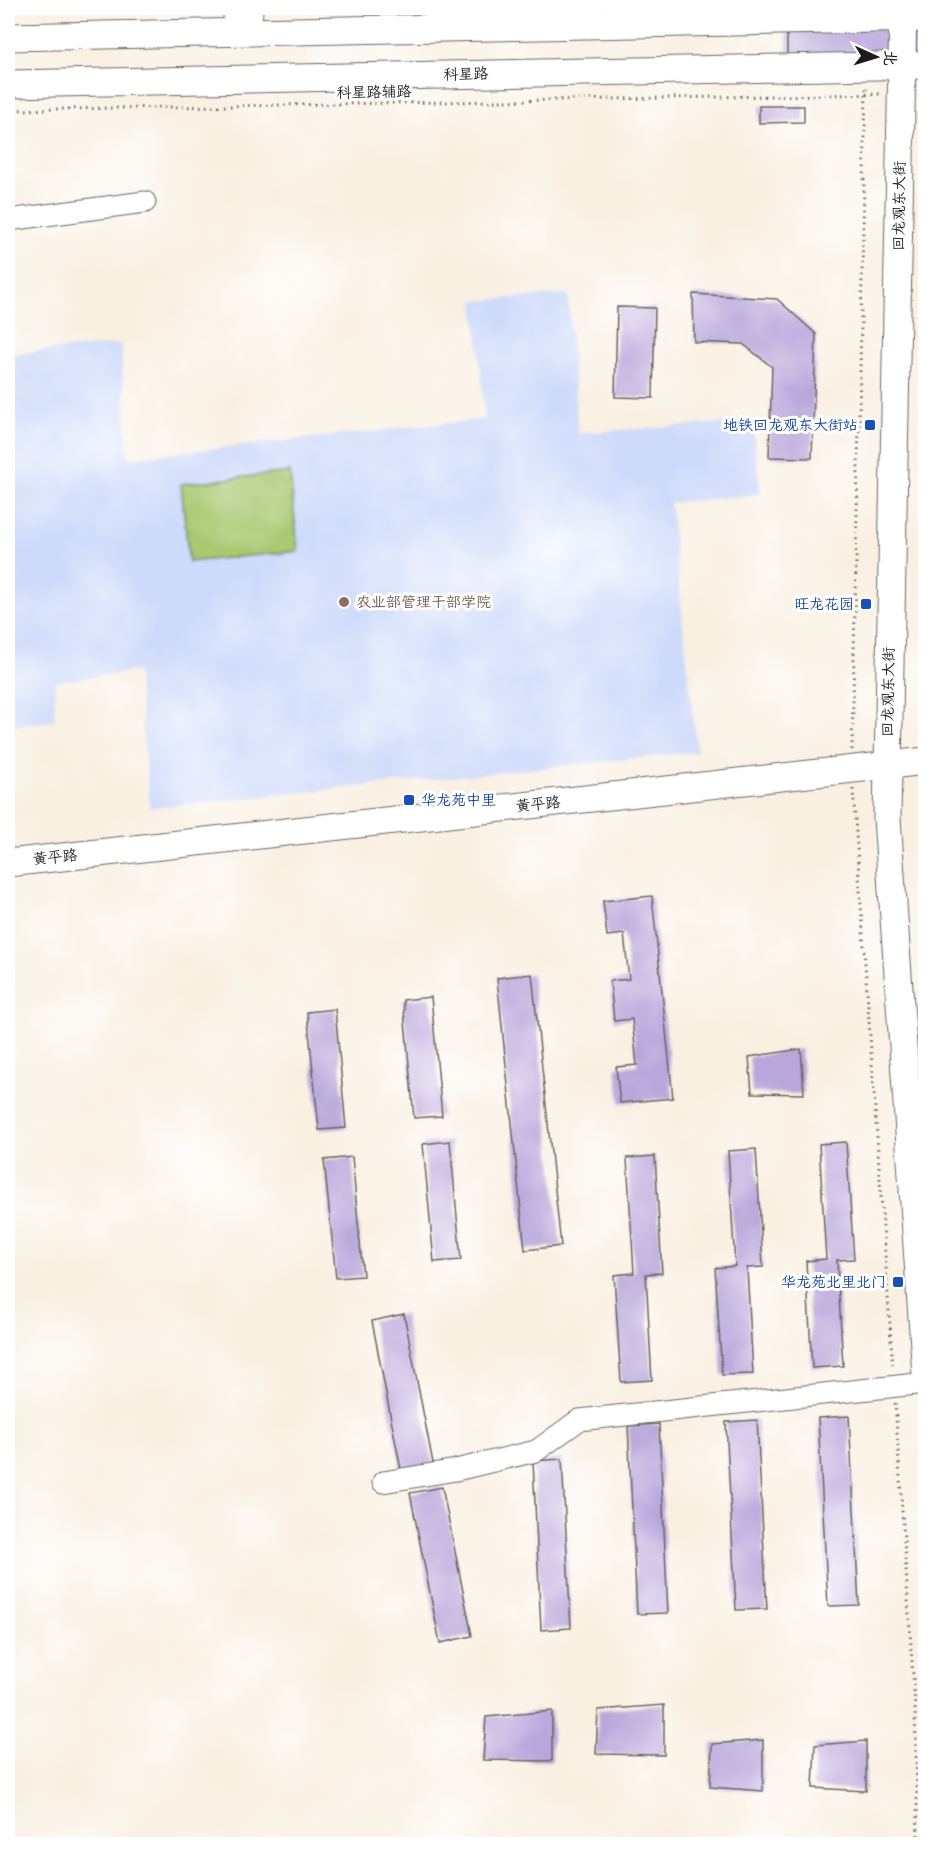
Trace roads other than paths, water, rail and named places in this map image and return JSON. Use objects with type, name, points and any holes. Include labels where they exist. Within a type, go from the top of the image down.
[{"type":"main road","points":[[8,37],[243,20],[910,15]]},
{"type":"main road","name":"回龙观东大街","points":[[910,15],[914,65],[887,765],[887,818],[926,1375]]},
{"type":"main road","name":"科星路","points":[[8,84],[914,65]]},
{"type":"main road","name":"黄平路","points":[[8,863],[926,761]]},
{"type":"street","points":[[8,220],[145,202]]},
{"type":"street","points":[[383,1482],[456,1470],[536,1451],[579,1420],[926,1383]]},
{"type":"place","name":"地铁回龙观东大街站","points":[[870,425]]},
{"type":"place","name":"农业部管理干部学院","points":[[344,602]]},
{"type":"place","name":"旺龙花园","points":[[866,604]]},
{"type":"place","name":"华龙苑中里","points":[[409,800]]},
{"type":"place","name":"华龙苑北里北门","points":[[898,1282]]}]
